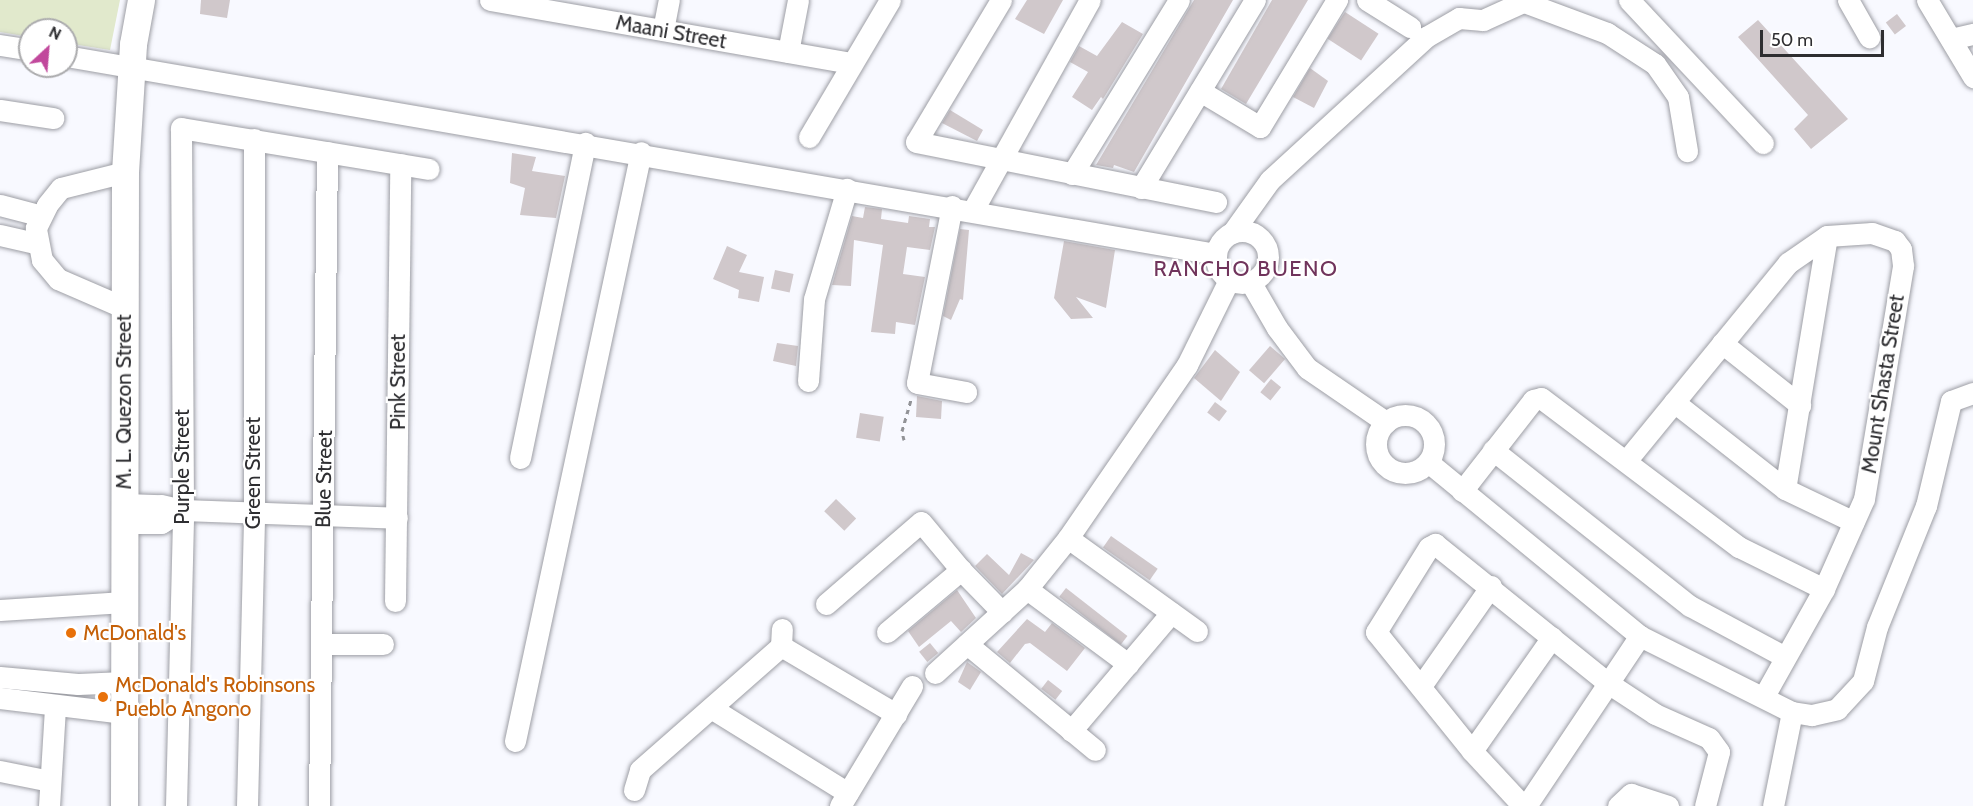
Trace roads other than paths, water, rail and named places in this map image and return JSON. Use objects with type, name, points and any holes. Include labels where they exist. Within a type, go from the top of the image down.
[{"type":"main road","name":"M. L. Quezon Street","points":[[124,806],[125,172],[131,67],[141,0]]},
{"type":"street","name":"Maani Street","points":[[490,0],[540,4],[663,30],[852,63]]},
{"type":"street","points":[[663,30],[669,0]]},
{"type":"street","points":[[788,52],[798,0]]},
{"type":"street","points":[[809,137],[890,0]]},
{"type":"street","points":[[1001,0],[916,142],[1000,162],[1216,202]]},
{"type":"street","points":[[966,392],[916,383],[962,208],[1000,162],[1090,0]]},
{"type":"street","points":[[1072,174],[1179,0]]},
{"type":"street","points":[[1141,188],[1255,0]]},
{"type":"street","points":[[1200,91],[1260,127],[1337,0]]},
{"type":"street","points":[[1366,0],[1410,27]]},
{"type":"street","points":[[1629,0],[1763,143]]},
{"type":"street","points":[[1848,0],[1869,37]]},
{"type":"street","points":[[1927,0],[1973,77]]},
{"type":"street","points":[[1232,233],[1256,235],[1266,247],[1265,271],[1251,283],[1229,280],[1219,269],[1216,254],[1224,238],[1232,233],[1270,180],[1426,37],[1459,18],[1483,20],[1525,1],[1607,33],[1655,64],[1678,97],[1687,151]]},
{"type":"street","points":[[1951,39],[1973,34]]},
{"type":"street","points":[[0,45],[18,48]]},
{"type":"street","points":[[78,58],[641,152],[1216,254]]},
{"type":"street","points":[[1,114],[53,118]]},
{"type":"street","name":"Purple Street","points":[[176,806],[183,510],[181,128],[254,139]]},
{"type":"street","points":[[254,139],[429,169]]},
{"type":"street","name":"Green Street","points":[[247,806],[254,513],[254,139]]},
{"type":"street","points":[[520,458],[585,143]]},
{"type":"street","name":"Blue Street","points":[[319,806],[327,152]]},
{"type":"street","points":[[515,741],[641,152]]},
{"type":"street","name":"Pink Street","points":[[395,601],[400,164]]},
{"type":"street","points":[[125,172],[62,189],[42,216],[36,243],[42,260],[58,279],[125,308]]},
{"type":"street","points":[[808,381],[814,299],[847,189]]},
{"type":"street","points":[[0,205],[42,216]]},
{"type":"street","name":"Mount Shasta Street","points":[[1764,696],[1824,589],[1864,499],[1903,266],[1901,249],[1895,241],[1872,233],[1827,236]]},
{"type":"street","points":[[0,235],[36,243]]},
{"type":"street","points":[[1626,461],[1788,262],[1827,236]]},
{"type":"street","points":[[1785,489],[1827,236]]},
{"type":"street","points":[[934,674],[1027,589],[1068,538],[1188,365],[1229,280]]},
{"type":"street","points":[[1251,283],[1277,328],[1307,368],[1386,422]]},
{"type":"street","points":[[1722,343],[1800,405]]},
{"type":"street","points":[[1428,462],[1640,636],[1792,712],[1812,714],[1837,709],[1863,681],[1879,620],[1926,506],[1951,401],[1973,393]]},
{"type":"street","points":[[1462,491],[1533,400],[1540,398],[1739,548],[1824,589]]},
{"type":"street","points":[[1674,402],[1785,489],[1854,522]]},
{"type":"street","points":[[1403,415],[1413,416],[1428,426],[1434,444],[1428,462],[1405,472],[1383,461],[1377,437],[1386,422],[1403,415]]},
{"type":"street","points":[[1493,450],[1690,606],[1785,657]]},
{"type":"street","points":[[124,514],[161,523],[183,510],[397,518]]},
{"type":"street","points":[[826,604],[921,522],[961,570],[1002,612]]},
{"type":"street","points":[[1068,538],[1197,631]]},
{"type":"street","points":[[1640,636],[1608,683],[1525,806],[1472,751],[1376,632],[1429,547],[1440,544],[1608,683],[1655,714],[1709,738],[1719,752],[1705,806]]},
{"type":"street","points":[[886,632],[961,570]]},
{"type":"street","points":[[1421,686],[1491,586]]},
{"type":"street","points":[[1027,589],[1128,664]]},
{"type":"street","points":[[0,610],[124,603]]},
{"type":"street","points":[[1071,731],[1171,613]]},
{"type":"street","points":[[1472,751],[1552,637]]},
{"type":"street","points":[[634,790],[640,770],[711,708],[782,638],[896,714]]},
{"type":"street","points":[[322,644],[383,644]]},
{"type":"street","points":[[967,644],[1095,750]]},
{"type":"street","points":[[0,676],[78,684],[124,682]]},
{"type":"street","points":[[711,708],[844,800],[912,686]]},
{"type":"street","points":[[0,698],[55,708],[124,713]]},
{"type":"street","points":[[49,806],[55,708]]},
{"type":"street","points":[[1773,806],[1792,712]]},
{"type":"street","points":[[0,771],[50,781]]},
{"type":"street","points":[[1618,806],[1631,794],[1668,806]]},
{"type":"place","name":"McDonald's","points":[[71,633]]},
{"type":"place","name":"McDonald's Robinsons Pueblo Angono","points":[[103,697]]},
{"type":"district","name":"RANCHO BUENO","points":[[1246,269]]}]
